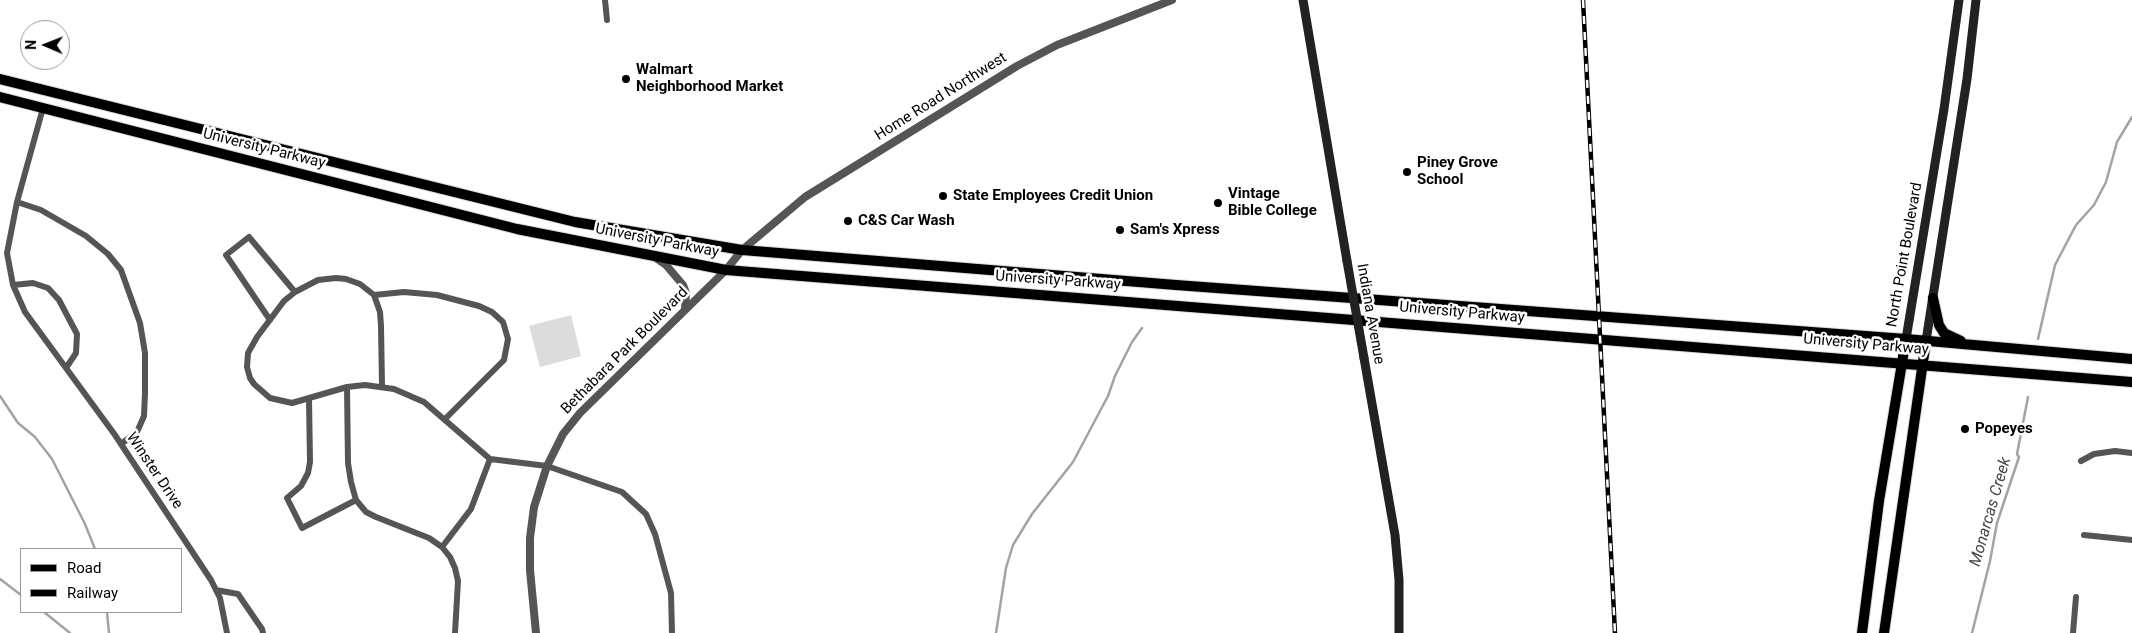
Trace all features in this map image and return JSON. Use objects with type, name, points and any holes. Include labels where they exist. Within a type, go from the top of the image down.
[{"type":"main road","name":"Indiana Avenue","points":[[1303,0],[1395,535],[1400,580],[1399,633]]},
{"type":"main road","name":"North Point Boulevard","points":[[1862,633],[1879,501],[1943,118],[1959,0]]},
{"type":"main road","points":[[1884,633],[1922,365],[1967,79],[1976,0]]},
{"type":"main road","name":"University Parkway","points":[[0,80],[575,222],[742,250],[1196,287],[1906,339],[2132,359]]},
{"type":"main road","name":"University Parkway","points":[[0,98],[517,229],[726,270],[2132,382]]},
{"type":"main road","points":[[1933,298],[1936,316],[1944,333],[1969,345]]},
{"type":"street","points":[[605,0],[607,20]]},
{"type":"street","name":"Home Road Northwest","points":[[726,270],[742,250],[805,197],[1018,66],[1057,45],[1172,0]]},
{"type":"street","name":"Winster Drive","points":[[43,108],[17,202],[8,253],[12,285],[25,312],[121,444],[216,590],[220,598],[227,633]]},
{"type":"street","points":[[17,202],[41,210],[86,236],[108,254],[121,270],[140,323],[145,353],[145,393],[144,416],[137,432],[121,444]]},
{"type":"street","points":[[270,320],[226,255],[249,237],[295,292]]},
{"type":"street","points":[[652,256],[666,264],[683,285],[686,293],[685,310]]},
{"type":"street","name":"Bethabara Park Boulevard","points":[[536,633],[530,570],[530,538],[534,507],[547,466],[563,434],[580,413],[726,270]]},
{"type":"street","points":[[382,386],[380,312],[374,295],[353,281],[336,278],[318,280],[295,292],[284,301],[257,337],[248,353],[247,367],[250,378],[270,398],[292,403],[347,387],[382,386],[404,392],[418,399],[445,419],[490,459],[547,466],[622,492],[646,514],[655,534],[671,593],[672,633]]},
{"type":"street","points":[[12,285],[33,283],[48,288],[59,300],[77,334],[76,353],[66,368]]},
{"type":"street","points":[[374,295],[404,292],[437,295],[479,306],[492,312],[503,322],[508,339],[504,360],[445,419]]},
{"type":"street","points":[[347,387],[348,463],[356,500],[366,512],[429,538],[442,547],[452,562],[458,581],[455,633]]},
{"type":"street","points":[[309,399],[310,462],[308,473],[301,486],[287,498],[302,528],[356,500]]},
{"type":"street","points":[[2081,461],[2094,454],[2132,453]]},
{"type":"street","points":[[442,547],[470,509],[490,459]]},
{"type":"street","points":[[2084,535],[2132,540]]},
{"type":"street","points":[[216,590],[238,594],[262,628],[263,633]]},
{"type":"street","points":[[2073,633],[2076,597]]},
{"type":"shaded area","points":[[571,315],[581,356],[540,367],[529,326]]},
{"type":"waterway","name":"Monarcas Creek","points":[[2038,339],[2055,265],[2076,225],[2094,205],[2106,182],[2117,142],[2132,117]]},
{"type":"waterway","points":[[996,633],[1006,568],[1013,545],[1032,514],[1073,462],[1108,396],[1115,376],[1132,342],[1142,328]]},
{"type":"waterway","points":[[0,396],[18,423],[35,437],[52,459],[85,524],[95,548]]},
{"type":"waterway","name":"Monarcas Creek","points":[[1972,633],[1990,561],[1997,523],[2019,457],[2017,454],[2028,397]]},
{"type":"waterway","points":[[0,579],[20,594]]},
{"type":"waterway","points":[[45,613],[70,633]]},
{"type":"waterway","points":[[107,613],[109,633]]},
{"type":"railway","points":[[1583,0],[1615,633]]},
{"type":"place","name":"Walmart Neighborhood Market","points":[[626,79]]},
{"type":"place","name":"Piney Grove School","points":[[1407,172]]},
{"type":"place","name":"State Employees Credit Union","points":[[943,196]]},
{"type":"place","name":"Vintage Bible College","points":[[1218,203]]},
{"type":"place","name":"C&S Car Wash","points":[[848,221]]},
{"type":"place","name":"Sam's Xpress","points":[[1120,230]]},
{"type":"place","name":"Popeyes","points":[[1965,429]]}]
